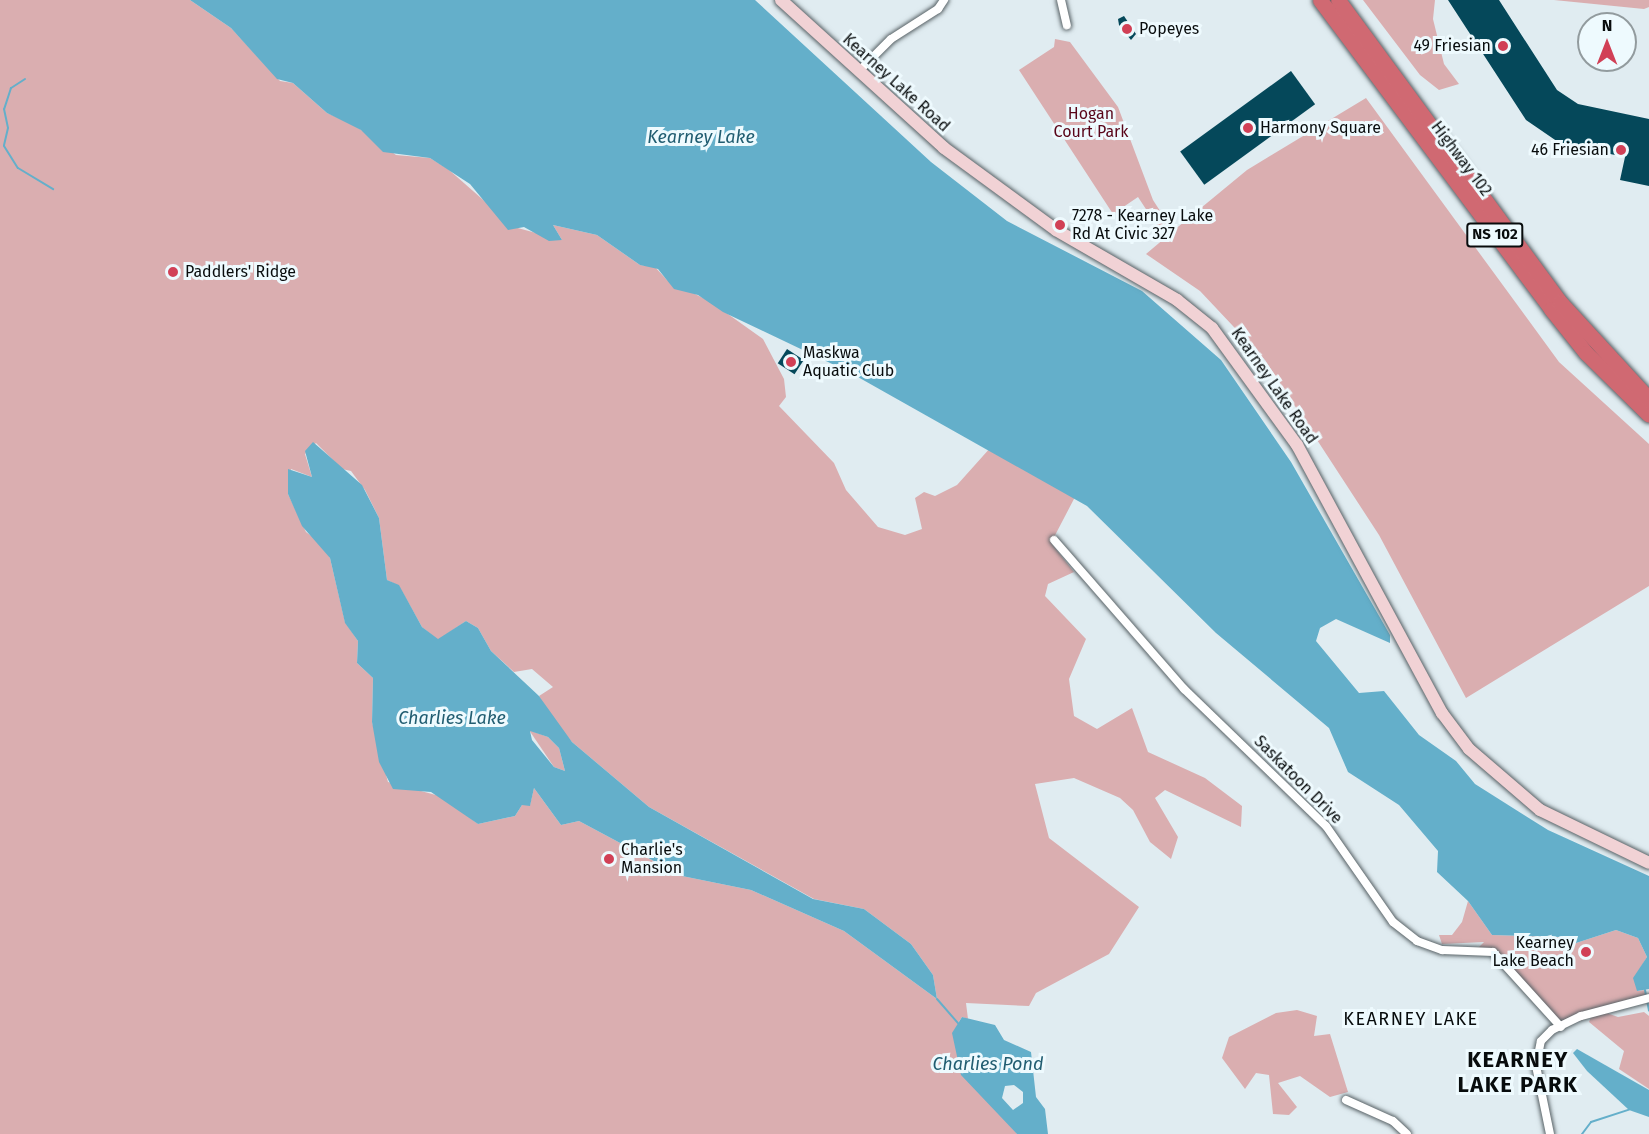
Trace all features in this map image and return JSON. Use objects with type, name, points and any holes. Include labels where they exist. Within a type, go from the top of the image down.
[{"type":"highway","points":[[1312,0],[1359,40]]},
{"type":"highway","name":"Highway 102","points":[[1320,0],[1359,40],[1560,302],[1649,399]]},
{"type":"highway","name":"Highway 102","points":[[1338,0],[1359,40],[1572,335],[1649,416]]},
{"type":"highway","points":[[1343,0],[1359,40]]},
{"type":"main road","name":"Kearney Lake Road","points":[[781,0],[944,148],[1019,204],[1178,300],[1212,328],[1297,445],[1437,704],[1468,749],[1540,810],[1649,863]]},
{"type":"street","points":[[859,71],[891,39],[938,9],[944,0]]},
{"type":"street","points":[[1061,0],[1067,25]]},
{"type":"street","name":"Saskatoon Drive","points":[[1053,540],[1184,689],[1326,826],[1401,930],[1442,950],[1493,952],[1561,1028]]},
{"type":"street","points":[[1550,1134],[1536,1058],[1546,1035],[1591,1013],[1649,998]]},
{"type":"street","points":[[1346,1100],[1393,1121],[1407,1134]]},
{"type":"green space","points":[[0,0],[190,0],[231,28],[280,81],[293,83],[327,113],[353,124],[396,155],[430,158],[448,169],[514,227],[562,240],[553,225],[597,235],[640,265],[655,267],[667,280],[711,302],[763,339],[784,379],[786,397],[779,406],[834,463],[846,490],[878,527],[905,535],[922,529],[915,498],[924,492],[935,496],[957,485],[991,447],[1075,497],[1051,543],[1074,572],[1048,584],[1045,596],[1086,639],[1069,679],[1074,716],[1097,729],[1132,708],[1148,752],[1205,778],[1242,806],[1241,827],[1165,790],[1155,798],[1178,837],[1171,859],[1150,842],[1133,810],[1120,798],[1074,778],[1035,784],[1049,838],[1139,907],[1109,954],[1036,993],[1029,1006],[966,1003],[968,1019],[962,1017],[958,1023],[1017,1134],[0,1134]],"holes":[[[316,443],[342,469],[351,471],[365,490],[379,518],[387,580],[399,586],[422,627],[438,640],[466,621],[478,628],[491,651],[514,672],[532,669],[553,687],[539,696],[551,717],[572,742],[649,807],[814,899],[864,909],[911,944],[933,975],[937,999],[844,931],[751,890],[682,876],[579,821],[561,825],[534,788],[530,805],[522,805],[515,816],[478,824],[443,797],[388,782],[372,722],[373,678],[357,663],[358,641],[345,622],[330,558],[322,544],[306,532],[288,494],[291,469],[312,477],[305,454]]]},
{"type":"green space","points":[[1363,0],[1435,0],[1433,19],[1444,64],[1459,84],[1439,90],[1420,75]]},
{"type":"green space","points":[[1554,0],[1649,0],[1649,7],[1644,9]]},
{"type":"green space","name":"Hogan Court Park","points":[[1055,39],[1070,42],[1118,107],[1153,200],[1173,231],[1247,170],[1366,98],[1559,362],[1649,444],[1649,586],[1466,698],[1379,535],[1265,360],[1200,291],[1146,254],[1165,238],[1138,197],[1113,214],[1019,70],[1054,47]]},
{"type":"green space","points":[[529,730],[548,737],[559,748],[565,771],[554,767]]},
{"type":"green space","points":[[1468,901],[1492,935],[1561,937],[1576,943],[1616,930],[1638,938],[1647,957],[1638,972],[1637,991],[1645,990],[1645,1000],[1561,1027],[1499,959],[1477,949],[1484,942],[1442,944],[1439,935],[1452,935],[1462,922]]},
{"type":"green space","points":[[1297,1010],[1317,1016],[1314,1036],[1330,1034],[1348,1092],[1330,1097],[1300,1076],[1278,1083],[1297,1107],[1289,1115],[1273,1114],[1269,1075],[1256,1073],[1245,1089],[1222,1058],[1229,1037],[1276,1013]]},
{"type":"green space","points":[[1604,1012],[1618,1017],[1644,1012],[1649,1016],[1649,1089],[1619,1069],[1624,1051],[1589,1022],[1592,1014]]},
{"type":"water","name":"Kearney Lake","points":[[190,0],[755,0],[931,162],[1007,221],[1142,291],[1221,360],[1291,462],[1390,635],[1390,643],[1336,619],[1320,628],[1316,641],[1359,693],[1384,691],[1419,735],[1456,761],[1475,784],[1548,830],[1649,876],[1649,989],[1637,991],[1633,978],[1647,957],[1638,938],[1616,930],[1576,943],[1561,937],[1492,935],[1468,901],[1437,872],[1438,851],[1399,805],[1348,772],[1329,728],[1216,633],[1087,506],[849,372],[723,312],[698,295],[674,289],[658,269],[640,265],[597,235],[553,225],[562,240],[549,241],[524,227],[508,230],[470,184],[430,158],[383,152],[361,130],[327,113],[293,83],[277,79],[231,28]]},
{"type":"water","name":"Charlies Lake","points":[[313,442],[362,485],[379,518],[387,580],[399,585],[422,627],[438,639],[466,621],[478,628],[491,651],[539,696],[572,742],[649,807],[813,899],[864,909],[911,944],[933,975],[937,999],[844,931],[751,890],[682,876],[579,821],[561,825],[534,788],[530,806],[522,805],[515,816],[478,824],[431,792],[393,789],[379,762],[372,722],[373,678],[357,663],[358,641],[345,623],[330,558],[302,526],[288,494],[288,469],[312,477],[305,451]],"holes":[[[530,731],[548,737],[559,748],[565,771],[554,767],[532,740]]]},
{"type":"water","name":"Charlies Pond","points":[[962,1017],[995,1025],[1004,1040],[1031,1052],[1036,1097],[1045,1109],[1048,1134],[1017,1134],[961,1075],[952,1033]],"holes":[[[1014,1085],[1023,1092],[1023,1103],[1013,1110],[1002,1098],[1005,1086]]]},
{"type":"water","points":[[1577,1049],[1649,1090],[1649,1117],[1629,1110],[1587,1071],[1573,1053]]},
{"type":"building","points":[[1448,0],[1499,0],[1557,90],[1578,104],[1649,119],[1649,186],[1620,180],[1625,157],[1561,144],[1526,120]]},
{"type":"building","name":"Popeyes","points":[[1124,16],[1136,34],[1131,40],[1119,25],[1118,19]]},
{"type":"building","name":"Harmony Square","points":[[1291,71],[1315,104],[1204,185],[1180,152]]},
{"type":"building","name":"Maskwa Aquatic Club","points":[[787,349],[804,360],[795,374],[778,363]]},
{"type":"waterway","points":[[25,79],[11,88],[4,109],[8,128],[4,146],[18,168],[53,189]]},
{"type":"waterway","points":[[1645,990],[1649,1011]]},
{"type":"waterway","points":[[937,999],[958,1023]]},
{"type":"waterway","points":[[1582,1134],[1591,1122],[1629,1110]]},
{"type":"place","name":"Popeyes","points":[[1127,29]]},
{"type":"place","name":"49 Friesian","points":[[1503,46]]},
{"type":"place","name":"Harmony Square","points":[[1248,128]]},
{"type":"place","name":"46 Friesian","points":[[1621,150]]},
{"type":"place","name":"7278 - Kearney Lake Rd At Civic 327","points":[[1060,225]]},
{"type":"place","name":"Paddlers' Ridge","points":[[173,272]]},
{"type":"place","name":"Maskwa Aquatic Club","points":[[791,362]]},
{"type":"place","name":"Charlie's Mansion","points":[[609,859]]},
{"type":"place","name":"Kearney Lake Beach","points":[[1586,952]]},
{"type":"district","name":"KEARNEY LAKE","points":[[1411,1019]]},
{"type":"district","name":"KEARNEY LAKE PARK","points":[[1518,1072]]}]
